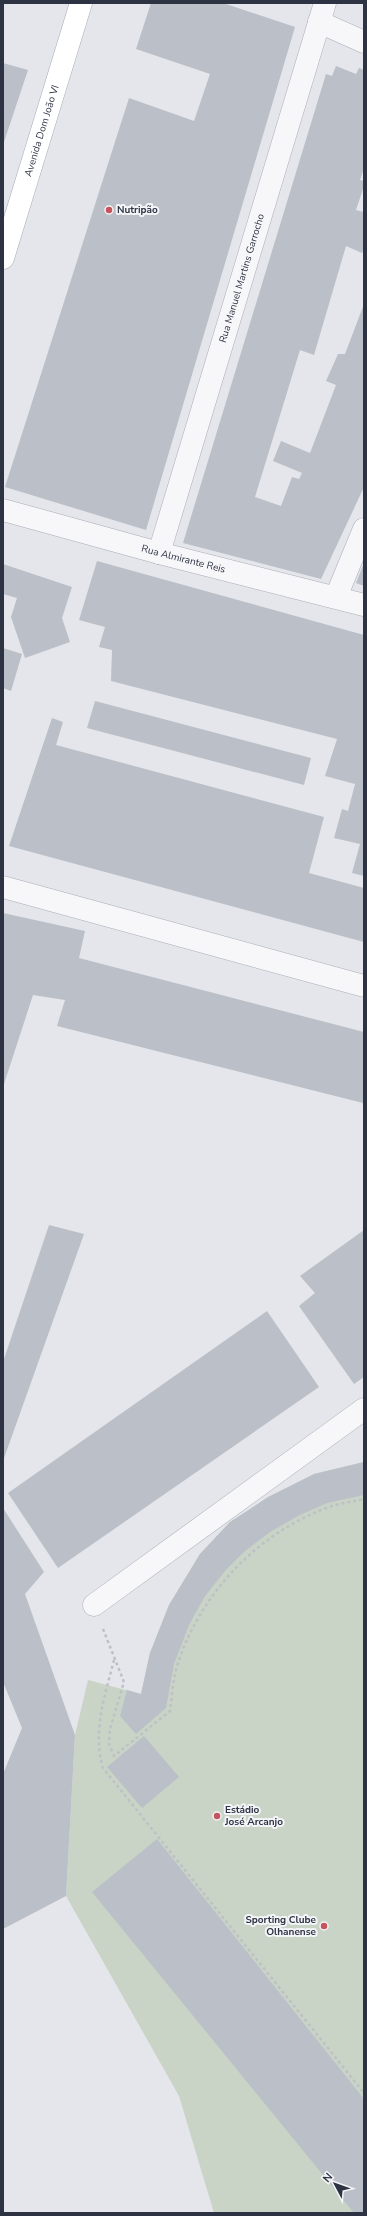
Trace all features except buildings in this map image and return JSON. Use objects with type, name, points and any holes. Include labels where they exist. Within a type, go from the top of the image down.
[{"type":"main road","name":"Avenida Dom João VI","points":[[3,258],[81,3]]},
{"type":"street","points":[[322,13],[364,42]]},
{"type":"street","name":"Rua Manuel Martins Garrocho","points":[[159,553],[322,13]]},
{"type":"street","name":"Rua Almirante Reis","points":[[3,510],[159,553],[364,605]]},
{"type":"street","points":[[336,597],[364,529]]},
{"type":"street","points":[[3,887],[364,986]]},
{"type":"street","points":[[94,1605],[364,1409]]},
{"type":"path","points":[[94,1605],[124,1682],[110,1729],[109,1744],[114,1756],[170,1711],[177,1666],[193,1629],[209,1599],[248,1555],[273,1536],[298,1520],[329,1507],[364,1499]]},
{"type":"path","points":[[114,1659],[100,1718],[98,1735],[98,1752],[103,1768],[364,2093]]},
{"type":"green space","name":"Estádio José Arcanjo","points":[[364,1462],[364,2213],[214,2213],[179,2096],[66,1896],[75,1735],[88,1680],[141,1694],[150,1653],[169,1605],[200,1554],[230,1522],[314,1474]]},
{"type":"place","name":"Nutripão","points":[[109,210]]},
{"type":"place","name":"Estádio José Arcanjo","points":[[217,1816]]},
{"type":"place","name":"Sporting Clube Olhanense","points":[[324,1926]]}]
